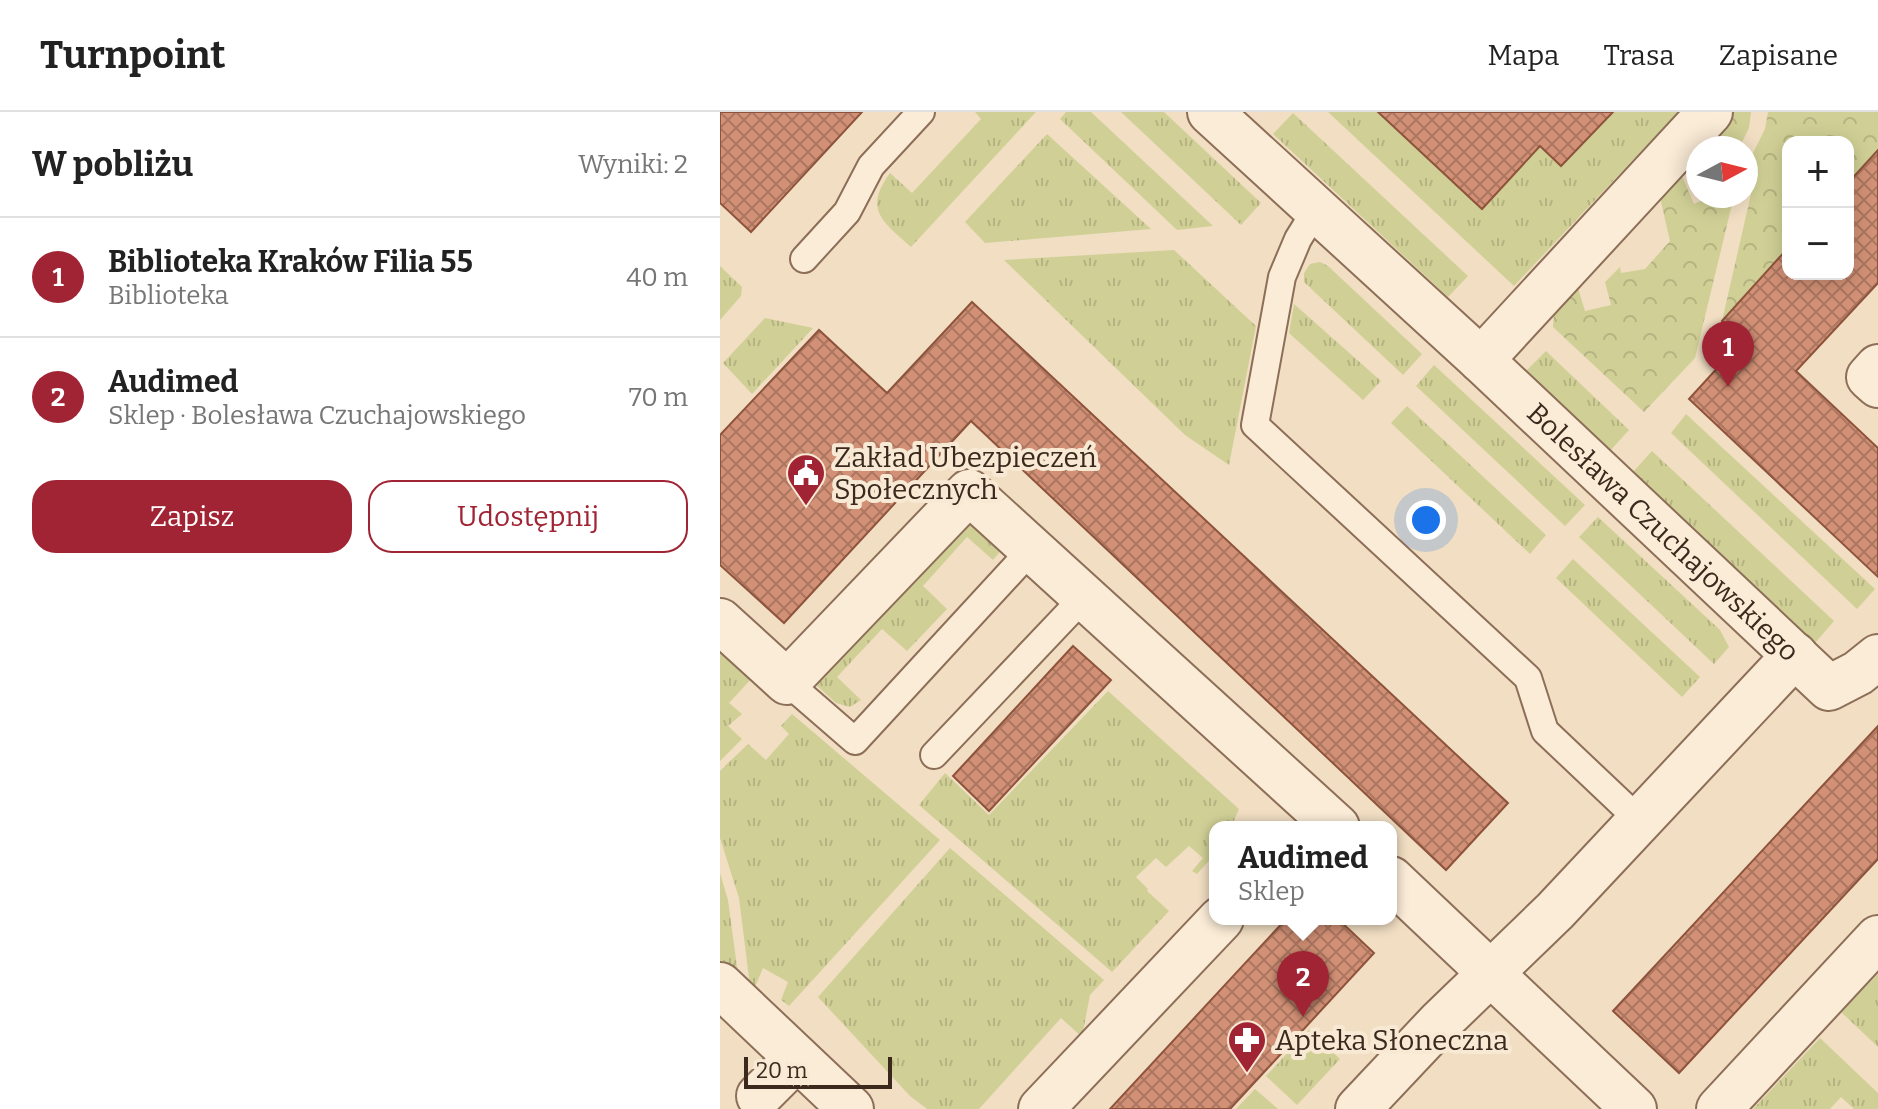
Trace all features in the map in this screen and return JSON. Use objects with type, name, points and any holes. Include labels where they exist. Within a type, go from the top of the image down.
[{"type":"street","name":"Bolesława Czuchajowskiego","points":[[1210,112],[1481,360],[1795,655],[1555,911],[1440,1022],[1358,1109]]},
{"type":"street","points":[[1481,360],[1710,112]]},
{"type":"street","points":[[1878,367],[1869,377],[1878,385]]},
{"type":"street","points":[[720,621],[787,682],[969,492],[1322,821]]},
{"type":"street","points":[[1795,655],[1829,688],[1858,673],[1878,657]]},
{"type":"street","points":[[1397,885],[1634,1109]]},
{"type":"street","points":[[1041,1109],[1215,925]]},
{"type":"street","points":[[1719,1109],[1878,938]]},
{"type":"street","points":[[720,985],[851,1109]]},
{"type":"street","points":[[759,1096],[796,1059]]},
{"type":"lane","points":[[804,259],[847,212],[871,166],[921,112]]},
{"type":"lane","points":[[1316,210],[1298,239],[1282,277],[1255,425],[1528,678],[1545,731],[1639,820]]},
{"type":"lane","points":[[787,682],[855,741],[1031,550]]},
{"type":"lane","points":[[934,755],[1084,597]]},
{"type":"green space","points":[[975,112],[1036,112],[911,247],[880,214],[877,206],[882,186],[890,173],[912,193],[981,119]]},
{"type":"green space","points":[[1066,112],[1091,112],[1213,226],[1177,230],[1060,119]]},
{"type":"green space","points":[[1121,112],[1164,112],[1261,203],[1241,225]]},
{"type":"green space","points":[[1328,112],[1378,112],[1482,209],[1540,146],[1613,112],[1678,112],[1514,286]]},
{"type":"green space","points":[[1733,112],[1751,112],[1745,136],[1710,136]]},
{"type":"green space","points":[[1768,112],[1878,112],[1878,150],[1854,176],[1854,136],[1782,136],[1782,255],[1722,321],[1748,208],[1758,208],[1758,143]]},
{"type":"green space","points":[[1293,113],[1468,276],[1448,297],[1273,134]]},
{"type":"green space","points":[[1047,134],[1151,229],[985,243],[965,222]]},
{"type":"green space","points":[[1679,169],[1686,185],[1686,208],[1731,208],[1695,358],[1644,412],[1553,327],[1554,313],[1578,288],[1585,311],[1611,305],[1605,282],[1620,267],[1621,273],[1645,269],[1670,241],[1659,193]]},
{"type":"green space","points":[[1174,250],[1256,326],[1229,465],[1185,435],[1004,260]]},
{"type":"green space","points":[[1320,262],[1422,354],[1403,375],[1304,282],[1304,273],[1310,264]]},
{"type":"green space","points":[[720,266],[742,287],[741,296],[720,320]]},
{"type":"green space","points":[[1294,304],[1381,381],[1363,400],[1289,333]]},
{"type":"green space","points":[[765,318],[813,328],[752,394],[723,363]]},
{"type":"green space","points":[[1546,351],[1629,430],[1610,451],[1526,371]]},
{"type":"green space","points":[[1434,365],[1585,505],[1565,526],[1416,386]]},
{"type":"green space","points":[[1407,406],[1546,535],[1530,554],[1391,423]]},
{"type":"green space","points":[[1686,414],[1875,589],[1857,609],[1671,433]]},
{"type":"green space","points":[[1652,451],[1834,621],[1815,643],[1632,473]]},
{"type":"green space","points":[[1598,517],[1720,630],[1729,647],[1714,664],[1579,537]]},
{"type":"green space","points":[[967,526],[1008,542],[993,560],[967,537],[923,586],[947,609],[907,651],[882,629],[837,677],[861,700],[850,707],[836,703],[813,682]]},
{"type":"green space","points":[[1573,559],[1700,677],[1682,697],[1556,578]]},
{"type":"green space","points":[[720,646],[753,677],[729,703],[742,714],[728,726],[742,739],[720,761]]},
{"type":"green space","points":[[1108,691],[1239,809],[1234,821],[1209,821],[1209,861],[1197,874],[1192,871],[1203,858],[1189,846],[1166,867],[1156,858],[1136,877],[1169,911],[1112,972],[919,805],[945,773],[989,815]]},
{"type":"green space","points":[[792,714],[940,840],[789,1006],[781,1000],[788,982],[763,968],[755,987],[750,986],[739,898],[720,838],[720,771],[748,744],[766,760],[789,734],[781,726]]},
{"type":"green space","points":[[950,848],[1104,980],[1090,995],[1082,1037],[1061,1018],[979,1109],[927,1109],[910,1096],[818,997]]},
{"type":"green space","points":[[720,873],[728,900],[739,982],[720,970]]},
{"type":"green space","points":[[1878,974],[1878,1047],[1841,1012]]},
{"type":"green space","points":[[1309,1030],[1340,1059],[1297,1105],[1266,1076]]},
{"type":"green space","points":[[1820,1038],[1878,1093],[1878,1109],[1854,1109],[1841,1097],[1830,1109],[1753,1109]]},
{"type":"green space","points":[[1255,1089],[1278,1109],[1236,1109]]},
{"type":"building","points":[[720,112],[862,112],[751,232],[720,203]]},
{"type":"building","points":[[1378,112],[1613,112],[1561,166],[1540,146],[1482,209]]},
{"type":"building","points":[[1878,150],[1878,283],[1796,371],[1878,448],[1878,577],[1689,399],[1743,340],[1722,321],[1782,255],[1782,280],[1854,280],[1854,176]]},
{"type":"building","points":[[972,302],[1508,803],[1446,870],[971,421],[784,623],[720,565],[720,435],[819,330],[887,393]]},
{"type":"building","points":[[1073,646],[1111,680],[989,811],[953,776]]},
{"type":"building","points":[[1878,726],[1878,859],[1679,1073],[1613,1011]]},
{"type":"building","points":[[1280,925],[1344,925],[1374,953],[1230,1109],[1110,1109]]},
{"type":"place","name":"Biblioteka Kraków Filia 55","points":[[1728,387]]},
{"type":"place","name":"Zakład Ubezpieczeń Społecznych","points":[[806,507]]},
{"type":"place","name":"Audimed","points":[[1303,1017]]},
{"type":"place","name":"Apteka Słoneczna","points":[[1247,1074]]}]
